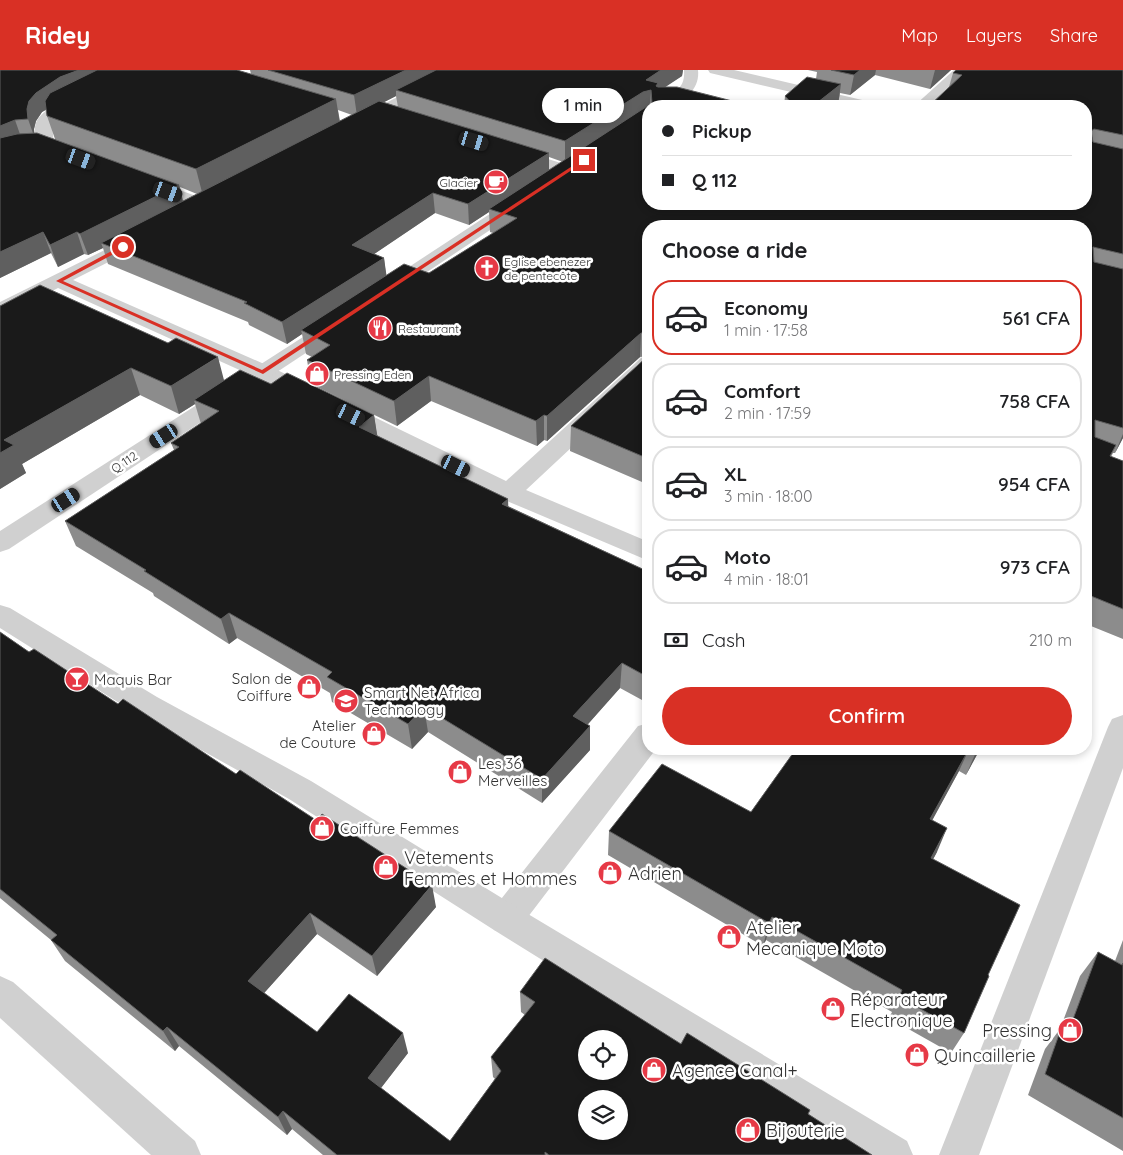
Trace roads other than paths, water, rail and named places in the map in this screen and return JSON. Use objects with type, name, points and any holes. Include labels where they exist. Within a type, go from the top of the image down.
[{"type":"street","points":[[64,153],[38,146],[43,124],[49,115],[66,105],[150,70]]},
{"type":"street","points":[[349,125],[462,70]]},
{"type":"street","points":[[673,100],[686,90],[692,81],[691,70]]},
{"type":"street","points":[[715,70],[844,100]]},
{"type":"street","points":[[929,100],[963,70]]},
{"type":"street","points":[[379,112],[398,118]]},
{"type":"street","name":"Q 112","points":[[0,543],[576,165],[493,147]]},
{"type":"street","points":[[129,177],[204,205]]},
{"type":"street","points":[[186,214],[221,196]]},
{"type":"street","points":[[0,310],[152,232]]},
{"type":"street","points":[[58,281],[263,372],[509,492],[642,549]]},
{"type":"street","points":[[509,492],[642,369]]},
{"type":"street","points":[[0,615],[146,705],[300,790],[506,919],[893,1155]]},
{"type":"street","points":[[958,1155],[1123,727]]},
{"type":"street","points":[[506,919],[642,744]]},
{"type":"street","points":[[0,994],[181,1155]]},
{"type":"place","name":"Glacier","points":[[496,182]]},
{"type":"place","name":"Eglise ebenezer de pentecôte","points":[[487,268]]},
{"type":"place","name":"Restaurant","points":[[380,328]]},
{"type":"place","name":"Pressing Eden","points":[[317,374]]},
{"type":"place","name":"Maquis Bar","points":[[77,679]]},
{"type":"place","name":"Salon de Coiffure","points":[[309,687]]},
{"type":"place","name":"Smart Net Africa Technology","points":[[346,701]]},
{"type":"place","name":"Atelier de Couture","points":[[374,734]]},
{"type":"place","name":"Les 36 Merveilles","points":[[460,772]]},
{"type":"place","name":"Coiffure Femmes","points":[[322,828]]},
{"type":"place","name":"Vetements Femmes et Hommes","points":[[386,867]]},
{"type":"place","name":"Adrien","points":[[610,873]]},
{"type":"place","name":"Atelier Mecanique Moto","points":[[729,937]]},
{"type":"place","name":"Réparateur Electronique","points":[[833,1009]]},
{"type":"place","name":"Pressing","points":[[1070,1030]]},
{"type":"place","name":"Quincaillerie","points":[[917,1055]]},
{"type":"place","name":"Agence Canal+","points":[[654,1070]]},
{"type":"place","name":"Bijouterie","points":[[748,1130]]}]
